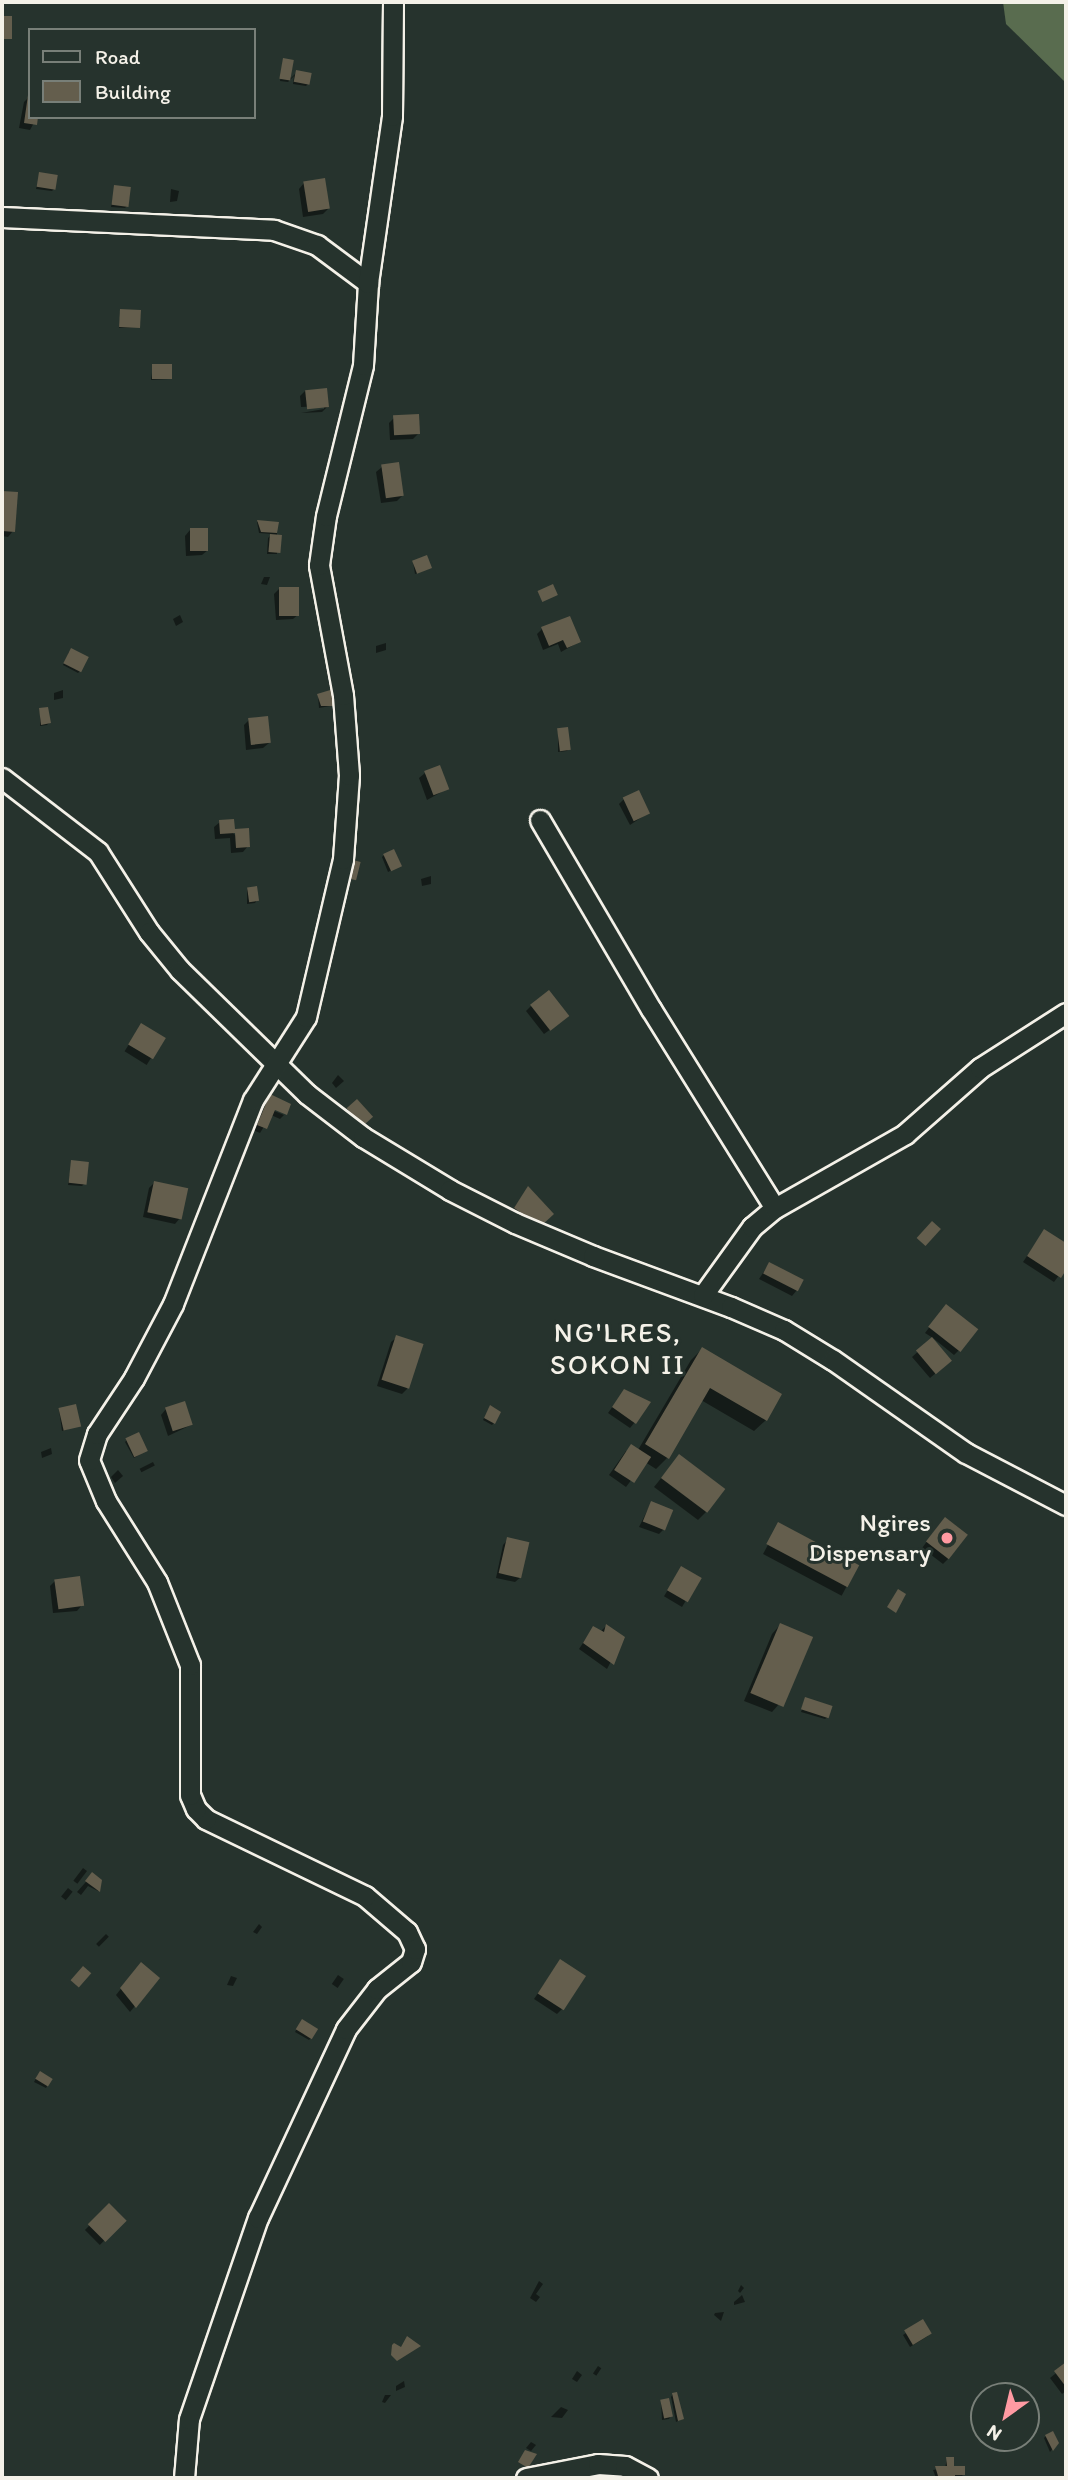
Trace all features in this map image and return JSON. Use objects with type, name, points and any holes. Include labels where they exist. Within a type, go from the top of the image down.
[{"type":"street","points":[[184,2478],[189,2419],[258,2218],[346,2029],[377,1989],[411,1962],[415,1949],[407,1932],[365,1896],[206,1819],[196,1809],[190,1795],[190,1665],[157,1582],[106,1501],[90,1469],[91,1451],[97,1434],[134,1378],[173,1304],[238,1134],[274,1063],[310,1009],[345,841],[349,775],[343,695],[319,565],[326,516],[363,365],[368,283],[392,116],[393,2]]},
{"type":"street","points":[[2,217],[274,230],[317,245],[368,283]]},
{"type":"street","points":[[2,778],[98,852],[149,932],[180,970],[274,1063],[363,1137],[450,1190],[514,1223],[783,1330],[833,1360],[966,1453],[1066,1505]]},
{"type":"street","points":[[540,820],[651,1009],[775,1208]]},
{"type":"street","points":[[702,1296],[752,1227],[775,1208],[905,1134],[980,1068],[1066,1013]]},
{"type":"street","points":[[526,2478],[598,2464],[625,2466],[648,2478]]},
{"type":"green space","points":[[1003,2],[1066,2],[1066,83],[1006,24]]},
{"type":"building","points":[[2,16],[12,16],[12,39],[2,39]]},
{"type":"building","points":[[283,58],[294,60],[290,81],[279,79]]},
{"type":"building","points":[[296,70],[312,73],[309,85],[294,82]]},
{"type":"building","points":[[28,95],[28,119],[38,119],[37,125],[24,123]]},
{"type":"building","points":[[39,172],[58,175],[55,190],[37,187]]},
{"type":"building","points":[[325,178],[330,209],[308,212],[303,181]]},
{"type":"building","points":[[114,185],[131,187],[128,207],[112,205]]},
{"type":"building","points":[[120,309],[141,310],[140,328],[119,327]]},
{"type":"building","points":[[152,364],[172,364],[172,379],[152,379]]},
{"type":"building","points":[[327,388],[329,407],[307,409],[305,390]]},
{"type":"building","points":[[419,414],[420,434],[394,435],[393,415]]},
{"type":"building","points":[[399,462],[404,496],[386,498],[381,465]]},
{"type":"building","points":[[2,491],[18,492],[15,532],[2,531]]},
{"type":"building","points":[[257,520],[279,522],[277,533],[261,532]]},
{"type":"building","points":[[190,528],[208,528],[208,551],[190,551]]},
{"type":"building","points":[[270,534],[282,535],[280,553],[268,552]]},
{"type":"building","points":[[427,555],[432,568],[417,574],[412,561]]},
{"type":"building","points":[[553,584],[558,595],[542,602],[537,591]]},
{"type":"building","points":[[279,587],[299,587],[299,616],[279,616]]},
{"type":"building","points":[[570,616],[581,642],[567,648],[563,640],[549,646],[541,627]]},
{"type":"building","points":[[71,648],[89,657],[81,672],[63,663]]},
{"type":"building","points":[[337,688],[338,706],[321,706],[317,694]]},
{"type":"building","points":[[48,707],[51,723],[41,725],[39,708]]},
{"type":"building","points":[[268,716],[271,743],[251,745],[248,718]]},
{"type":"building","points":[[568,727],[571,750],[560,751],[557,728]]},
{"type":"building","points":[[440,765],[449,789],[433,795],[424,771]]},
{"type":"building","points":[[639,790],[650,814],[634,821],[623,798]]},
{"type":"building","points":[[234,819],[235,829],[249,828],[250,847],[236,848],[235,833],[220,834],[219,820]]},
{"type":"building","points":[[394,849],[402,866],[391,871],[383,854]]},
{"type":"building","points":[[349,859],[361,862],[356,880],[344,877]]},
{"type":"building","points":[[257,886],[259,901],[249,902],[247,887]]},
{"type":"building","points":[[549,990],[569,1016],[550,1031],[530,1005]]},
{"type":"building","points":[[141,1023],[166,1038],[153,1059],[128,1044]]},
{"type":"building","points":[[270,1094],[291,1104],[287,1115],[275,1110],[267,1129],[257,1125]]},
{"type":"building","points":[[357,1099],[373,1117],[363,1126],[347,1108]]},
{"type":"building","points":[[71,1160],[89,1162],[86,1185],[69,1183]]},
{"type":"building","points":[[154,1181],[188,1188],[182,1220],[147,1212]]},
{"type":"building","points":[[528,1186],[554,1214],[541,1226],[514,1208]]},
{"type":"building","points":[[932,1221],[941,1229],[926,1246],[917,1238]]},
{"type":"building","points":[[1044,1229],[1066,1243],[1066,1270],[1061,1278],[1027,1256]]},
{"type":"building","points":[[769,1262],[804,1280],[798,1291],[763,1274]]},
{"type":"building","points":[[946,1304],[978,1329],[960,1352],[928,1327]]},
{"type":"building","points":[[396,1335],[424,1344],[409,1389],[381,1380]]},
{"type":"building","points":[[932,1337],[952,1361],[936,1374],[916,1350]]},
{"type":"building","points":[[702,1347],[782,1394],[767,1421],[710,1388],[669,1459],[645,1444]]},
{"type":"building","points":[[624,1389],[651,1402],[636,1424],[612,1407]]},
{"type":"building","points":[[185,1401],[193,1425],[173,1431],[165,1407]]},
{"type":"building","points":[[76,1404],[81,1426],[64,1430],[58,1408]]},
{"type":"building","points":[[490,1405],[501,1412],[495,1424],[484,1418]]},
{"type":"building","points":[[139,1432],[148,1451],[134,1457],[125,1438]]},
{"type":"building","points":[[631,1444],[651,1457],[634,1483],[614,1470]]},
{"type":"building","points":[[679,1454],[725,1489],[707,1513],[661,1478]]},
{"type":"building","points":[[651,1501],[673,1510],[665,1530],[643,1521]]},
{"type":"building","name":"Ngires Dispensary","points":[[945,1517],[968,1535],[949,1559],[926,1541]]},
{"type":"building","points":[[778,1522],[859,1565],[847,1587],[766,1544]]},
{"type":"building","points":[[507,1537],[529,1542],[521,1578],[499,1573]]},
{"type":"building","points":[[681,1566],[702,1578],[688,1602],[667,1590]]},
{"type":"building","points":[[80,1576],[84,1606],[58,1609],[54,1580]]},
{"type":"building","points":[[898,1589],[906,1594],[896,1613],[887,1607]]},
{"type":"building","points":[[780,1623],[813,1637],[783,1707],[750,1693]]},
{"type":"building","points":[[606,1624],[625,1637],[614,1665],[583,1643],[593,1626],[604,1632]]},
{"type":"building","points":[[805,1697],[833,1706],[829,1718],[801,1709]]},
{"type":"building","points":[[92,1872],[102,1880],[100,1892],[85,1881]]},
{"type":"building","points":[[560,1959],[586,1976],[564,2010],[538,1993]]},
{"type":"building","points":[[141,1962],[160,1978],[136,2008],[120,1988]]},
{"type":"building","points":[[83,1966],[91,1973],[79,1988],[71,1980]]},
{"type":"building","points":[[302,2019],[318,2029],[312,2039],[296,2029]]},
{"type":"building","points":[[40,2071],[53,2079],[48,2087],[35,2079]]},
{"type":"building","points":[[109,2203],[127,2221],[105,2242],[88,2224]]},
{"type":"building","points":[[923,2319],[932,2334],[913,2345],[904,2330]]},
{"type":"building","points":[[407,2336],[421,2346],[397,2361],[391,2355],[392,2345],[394,2343],[401,2347]]},
{"type":"building","points":[[1066,2362],[1066,2387],[1054,2371]]},
{"type":"building","points":[[677,2392],[684,2419],[678,2421],[672,2393]]},
{"type":"building","points":[[669,2398],[673,2417],[664,2418],[660,2400]]},
{"type":"building","points":[[1053,2431],[1059,2443],[1053,2451],[1045,2435]]},
{"type":"building","points":[[525,2450],[537,2454],[528,2468],[518,2462]]},
{"type":"building","points":[[946,2457],[954,2457],[954,2466],[965,2466],[965,2475],[955,2475],[955,2478],[938,2476],[935,2466],[947,2466]]},
{"type":"place","name":"Ngires Dispensary","points":[[947,1538]]},
{"type":"district","name":"NG'LRES, SOKON II","points":[[618,1348]]}]
